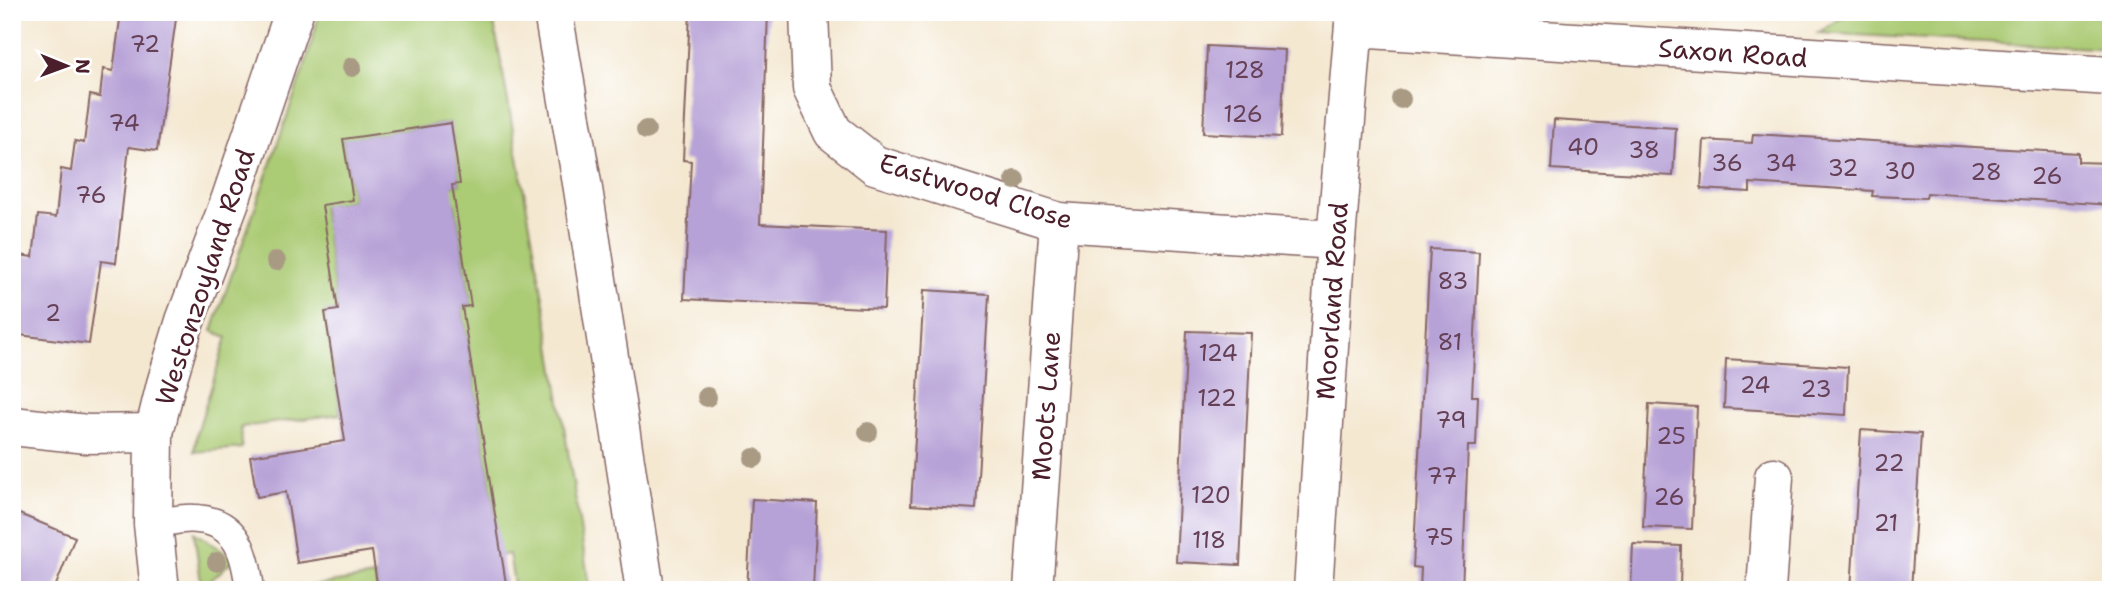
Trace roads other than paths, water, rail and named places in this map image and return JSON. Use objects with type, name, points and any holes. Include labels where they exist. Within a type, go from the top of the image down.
[{"type":"street","name":"Westonzoyland Road","points":[[160,590],[153,524],[154,433],[185,321],[230,201],[294,12]]},
{"type":"street","points":[[553,12],[645,590]]},
{"type":"street","name":"Eastwood Close","points":[[809,12],[812,88],[833,132],[875,165],[1059,222],[1336,240]]},
{"type":"street","name":"Saxon Road","points":[[1355,20],[2111,76]]},
{"type":"street","name":"Moorland Road","points":[[1313,590],[1336,240],[1355,20]]},
{"type":"street","name":"Moots Lane","points":[[1033,590],[1059,222]]},
{"type":"street","points":[[12,426],[87,434],[154,433]]},
{"type":"street","points":[[1766,590],[1774,477]]},
{"type":"lane","points":[[153,524],[197,519],[218,525],[236,539],[246,558],[250,590]]}]
